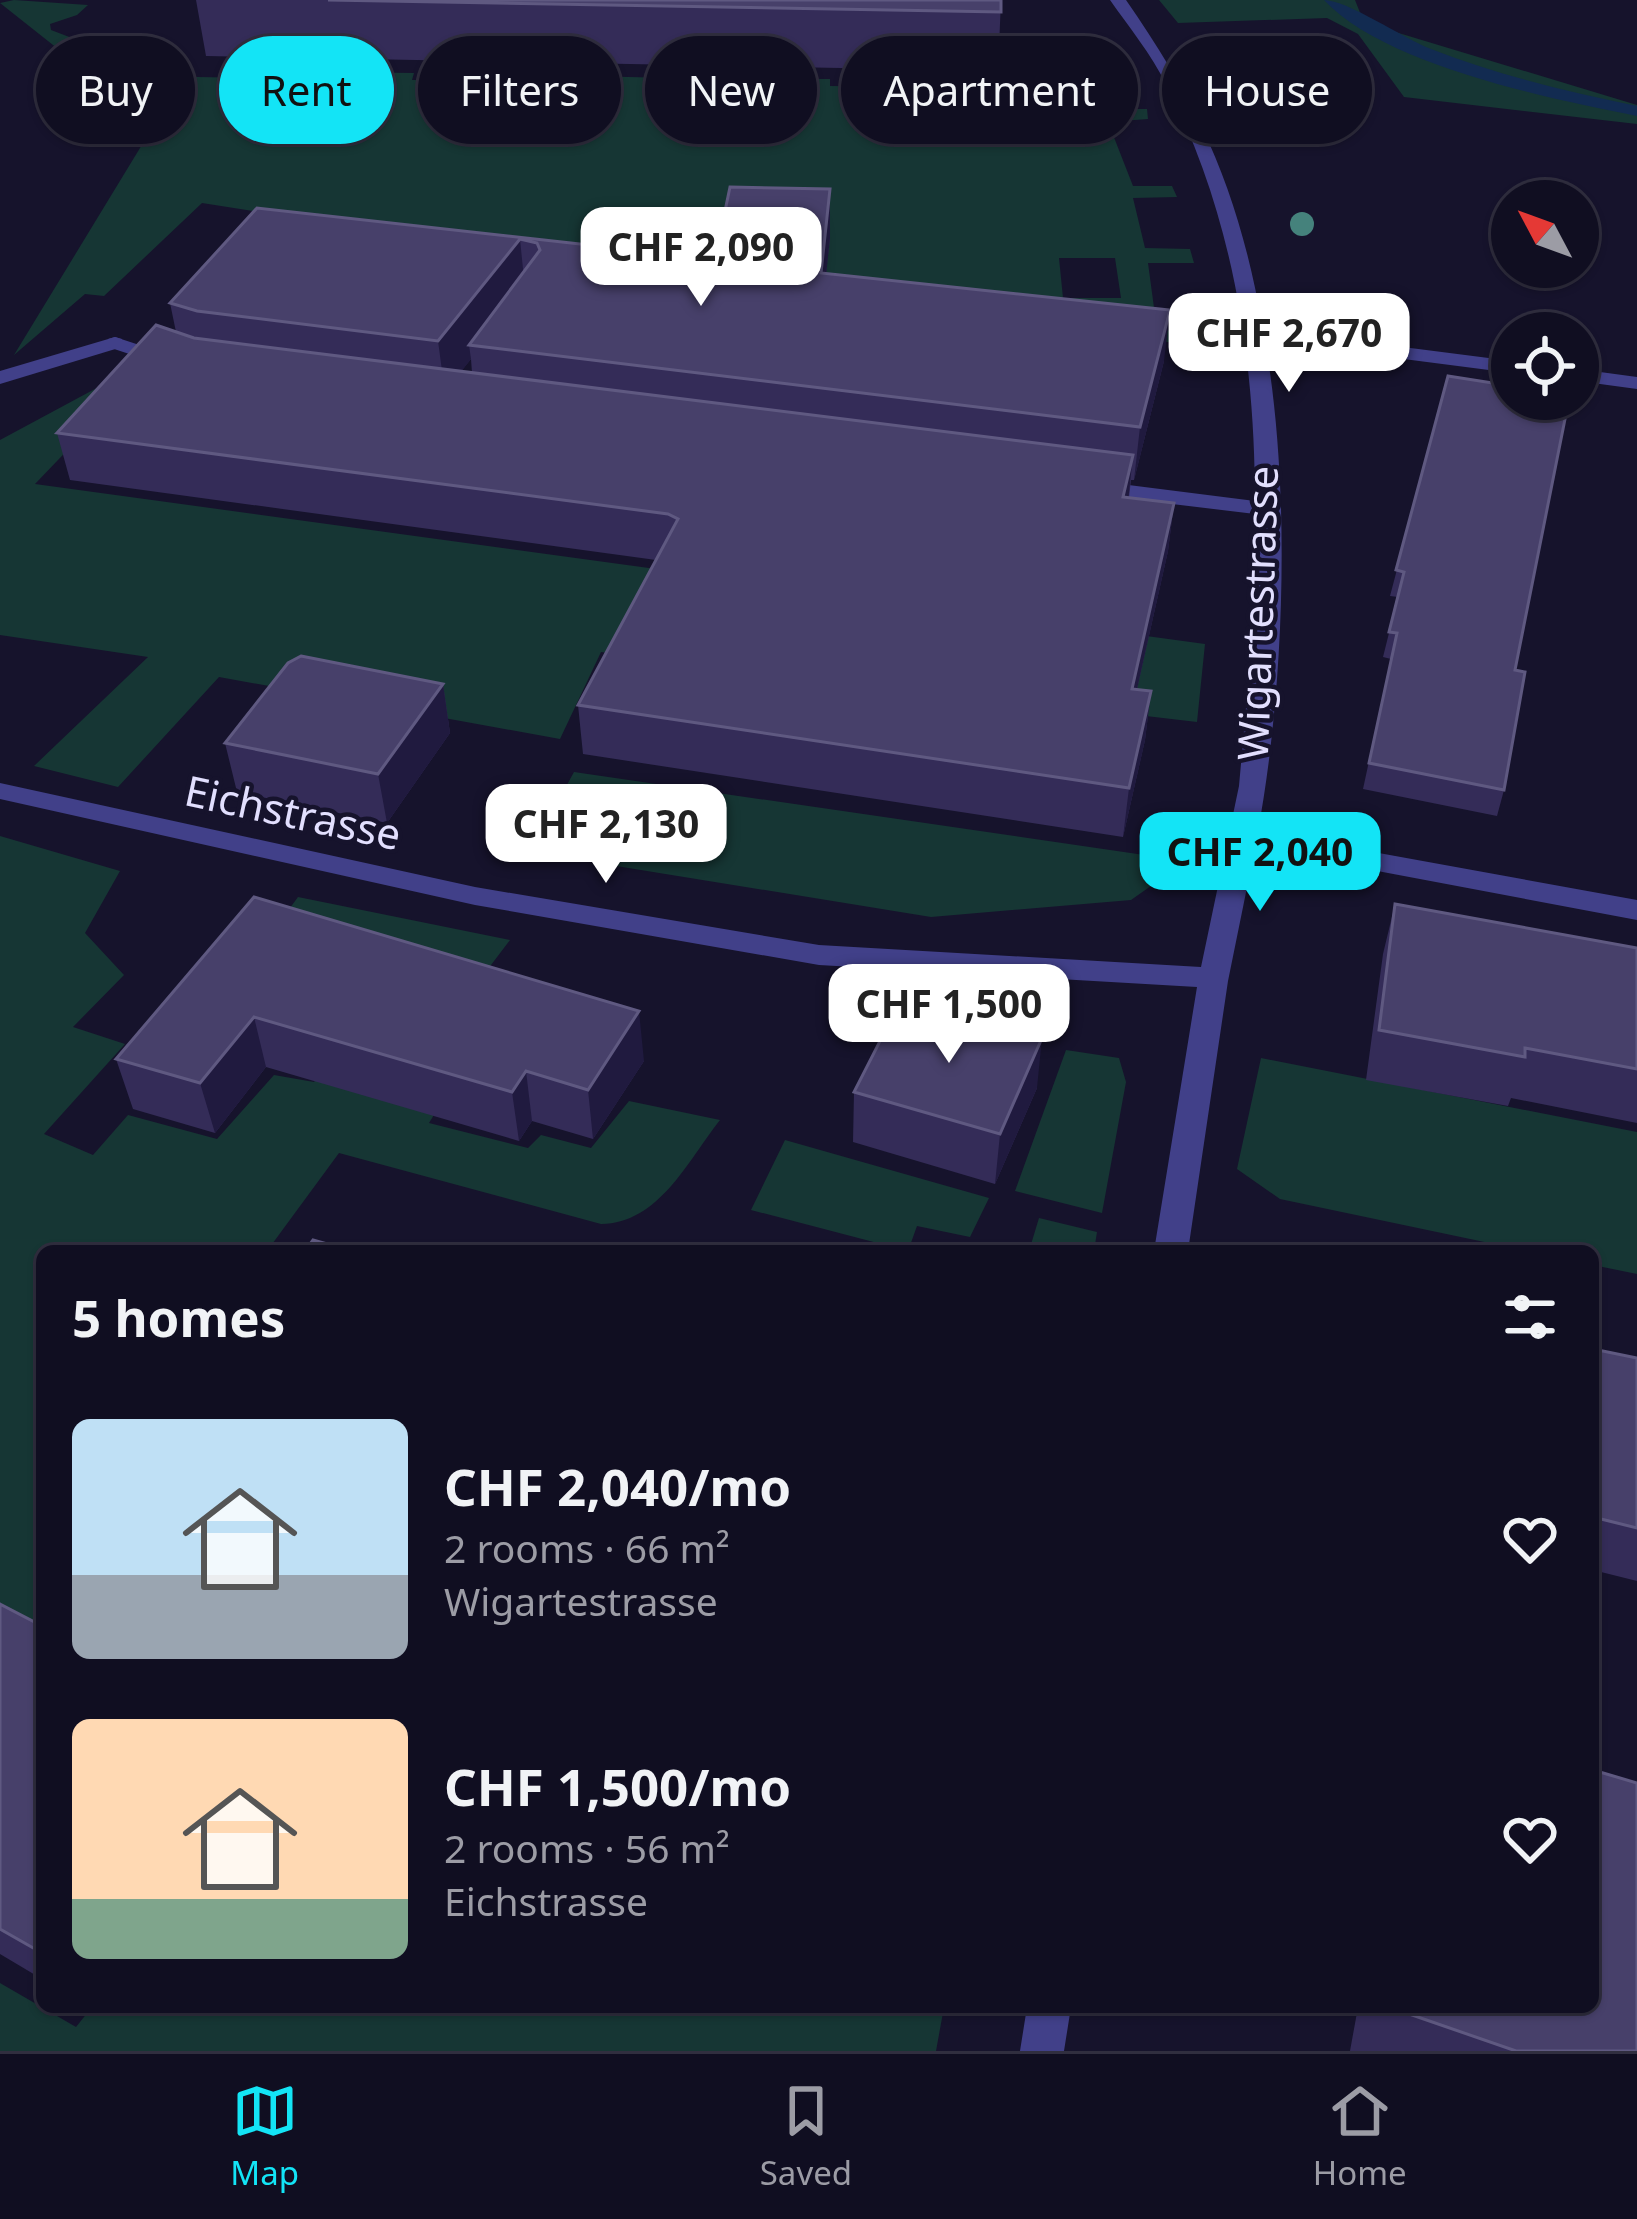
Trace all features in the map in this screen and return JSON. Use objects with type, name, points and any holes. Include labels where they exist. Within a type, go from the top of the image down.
[{"type":"street","name":"Wigartestrasse","points":[[1118,0],[1149,37],[1187,102],[1211,160],[1256,334],[1268,509],[1256,760],[1213,978],[1172,1245]]},
{"type":"street","points":[[1256,334],[1491,364]]},
{"type":"street","points":[[0,378],[116,343],[182,365]]},
{"type":"street","points":[[1599,378],[1637,383]]},
{"type":"street","points":[[1054,483],[1268,509]]},
{"type":"street","name":"Eichstrasse","points":[[0,791],[476,896],[818,955],[1213,978]]},
{"type":"street","points":[[1243,837],[1637,910]]},
{"type":"street","points":[[1042,2051],[1048,2013]]},
{"type":"green space","points":[[1159,0],[1355,0],[1361,15],[1392,31],[1637,105],[1637,124],[1404,97],[1372,53],[1372,36],[1359,36],[1327,18],[1178,23]]},
{"type":"green space","points":[[0,3],[88,5],[77,15],[50,24],[51,30],[67,36],[42,36]]},
{"type":"green space","points":[[394,73],[414,73],[412,80],[418,80],[418,144],[621,144],[621,77],[645,77],[645,144],[817,144],[817,79],[830,79],[830,86],[841,86],[841,144],[1117,144],[1133,186],[1172,186],[1177,197],[1133,198],[1145,248],[1190,249],[1194,263],[1148,263],[1157,330],[1207,332],[1207,347],[287,231],[272,214],[202,203],[104,296],[85,294],[14,355],[142,144],[195,144],[195,77],[219,77],[219,144],[394,144]],"holes":[[[1059,258],[1115,258],[1121,298],[1063,298]]]},
{"type":"green space","points":[[1138,109],[1147,109],[1148,119],[1138,120]]},
{"type":"green space","points":[[106,383],[126,389],[35,484],[1205,644],[1197,722],[601,652],[560,739],[219,677],[118,787],[34,766],[148,657],[0,635],[0,440]]},
{"type":"green space","points":[[574,772],[1158,857],[1158,881],[1131,900],[931,917],[530,852]]},
{"type":"green space","points":[[0,836],[120,871],[85,933],[124,975],[73,1027],[125,1044],[44,1134],[93,1155],[128,1115],[217,1139],[274,1075],[314,1082],[407,959],[279,923],[298,897],[510,940],[469,994],[504,1001],[429,1123],[528,1148],[541,1135],[591,1148],[629,1101],[720,1120],[670,1187],[655,1202],[621,1221],[601,1224],[339,1153],[271,1245],[36,1245],[36,1629],[0,1609]]},
{"type":"green space","points":[[1066,1050],[1119,1058],[1126,1082],[1102,1213],[1015,1191]]},
{"type":"green space","points":[[1261,1058],[1637,1132],[1637,1274],[1599,1266],[1599,1245],[1498,1245],[1280,1199],[1237,1169]]},
{"type":"green space","points":[[785,1140],[989,1198],[970,1237],[917,1226],[910,1245],[885,1245],[751,1210]]},
{"type":"green space","points":[[1039,1218],[1097,1232],[1095,1245],[1031,1245]]},
{"type":"green space","points":[[0,1983],[36,2004],[36,2013],[52,2013],[76,2027],[87,2013],[943,2013],[936,2051],[0,2051]]},
{"type":"building","points":[[328,0],[1001,0],[1001,12]]},
{"type":"building","points":[[730,187],[830,189],[821,273],[1170,310],[1140,427],[469,345],[540,250],[537,243],[520,239],[438,341],[197,311],[170,303],[257,208],[715,259]]},
{"type":"building","points":[[156,325],[194,338],[1133,455],[1123,497],[1174,503],[1132,689],[1151,691],[1129,788],[578,705],[678,519],[57,433]]},
{"type":"building","points":[[1448,376],[1491,383],[1491,420],[1565,420],[1515,670],[1525,672],[1504,790],[1369,763],[1397,633],[1389,632],[1404,572],[1396,570]]},
{"type":"building","points":[[301,656],[443,684],[378,774],[225,743],[288,663]]},
{"type":"building","points":[[254,897],[639,1011],[588,1090],[526,1071],[512,1092],[254,1017],[200,1083],[116,1059]]},
{"type":"building","points":[[1395,904],[1637,948],[1637,1069],[1525,1048],[1525,1057],[1379,1030]]},
{"type":"building","points":[[901,1000],[1042,1038],[1000,1134],[854,1092]]},
{"type":"building","points":[[1599,1350],[1637,1358],[1637,1528],[1599,1518]]},
{"type":"building","points":[[0,1604],[36,1623],[36,1950],[0,1929]]},
{"type":"building","points":[[1599,1772],[1637,1783],[1637,2051],[1516,2051],[1406,2013],[1599,2013]]},
{"type":"waterway","points":[[1332,0],[1353,18],[1428,54],[1522,84],[1637,111]]}]
